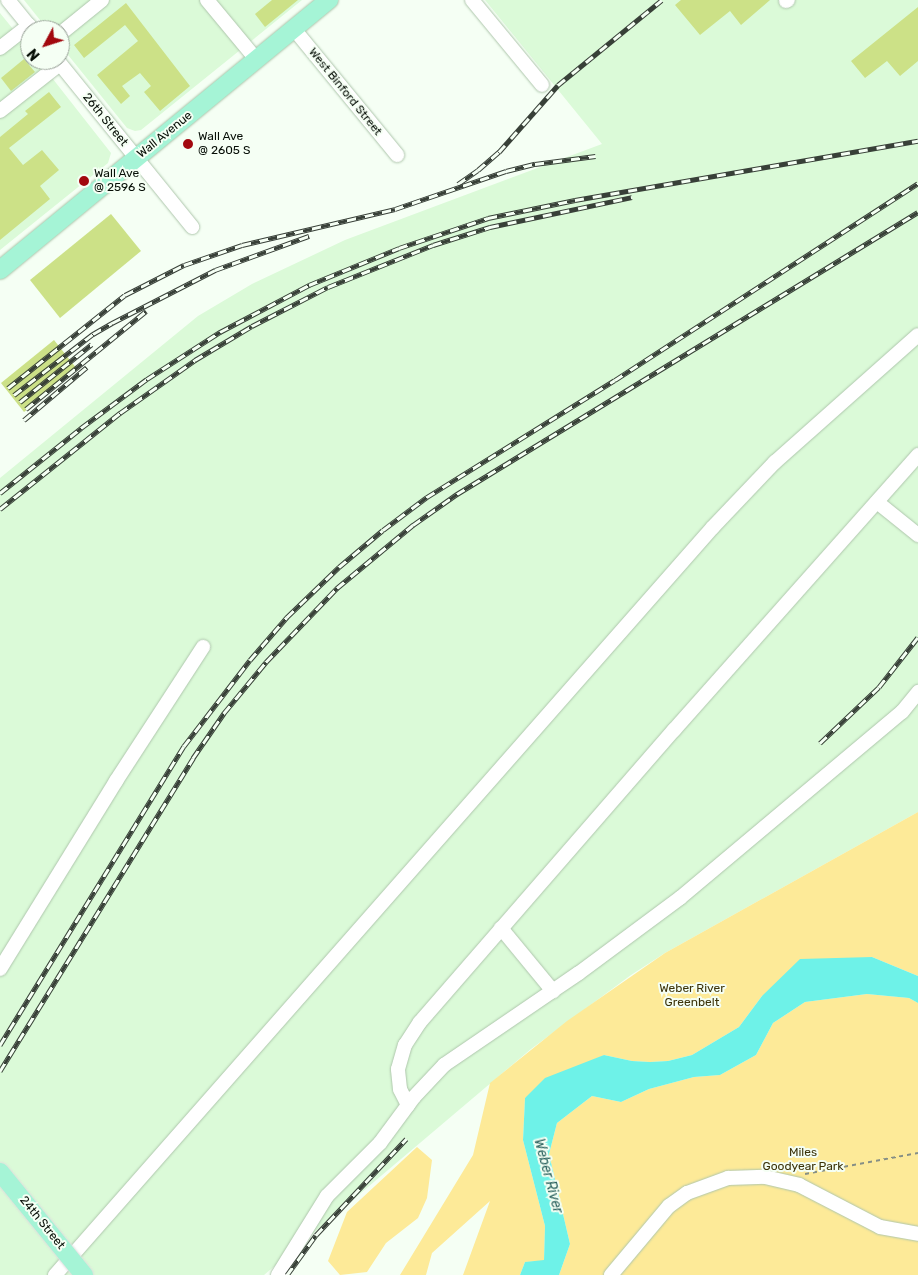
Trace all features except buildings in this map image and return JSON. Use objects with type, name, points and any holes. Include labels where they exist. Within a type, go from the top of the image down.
[{"type":"main road","name":"Wall Avenue","points":[[1,266],[294,29],[320,3]]},
{"type":"main road","name":"24th Street","points":[[0,1172],[84,1275]]},
{"type":"street","points":[[8,0],[24,20]]},
{"type":"street","points":[[70,26],[102,0]]},
{"type":"street","points":[[207,0],[256,60]]},
{"type":"street","points":[[472,0],[542,85]]},
{"type":"street","name":"West Binford Street","points":[[294,29],[397,155]]},
{"type":"street","points":[[0,48],[20,35]]},
{"type":"street","points":[[0,111],[49,70]]},
{"type":"street","name":"26th Street","points":[[64,70],[192,227]]},
{"type":"street","points":[[55,1275],[713,527],[774,462],[918,335]]},
{"type":"street","points":[[408,1105],[400,1089],[398,1069],[405,1045],[420,1022],[918,455]]},
{"type":"street","points":[[877,502],[918,535]]},
{"type":"street","points":[[0,969],[116,781],[203,647]]},
{"type":"street","points":[[278,1275],[326,1196],[380,1143],[408,1105],[444,1065],[553,991],[680,898],[746,845],[902,712],[918,692]]},
{"type":"street","points":[[501,928],[553,991]]},
{"type":"street","points":[[611,1275],[669,1206],[687,1194],[728,1178],[765,1177],[799,1185],[880,1227],[918,1234]]},
{"type":"path","points":[[806,1174],[918,1153]]},
{"type":"shaded area","points":[[24,0],[302,0],[141,130],[135,131],[127,128],[70,57],[70,20],[40,20]]},
{"type":"shaded area","points":[[485,0],[918,0],[918,812],[665,953],[631,975],[531,1049],[264,1275],[0,1275],[0,478],[198,316],[252,284],[345,240],[602,144]]},
{"type":"shaded area","points":[[0,13],[20,38],[20,70],[46,70],[111,153],[108,163],[0,250]]},
{"type":"green space","name":"Weber River Greenbelt","points":[[918,812],[918,976],[872,957],[762,996],[739,1027],[692,1055],[668,1061],[650,1062],[632,1061],[604,1055],[525,1098],[523,1140],[545,1226],[544,1261],[525,1262],[520,1275],[463,1275],[490,1201],[432,1253],[426,1275],[400,1275],[473,1155],[490,1083],[567,1021],[665,953]]},
{"type":"green space","name":"Miles Goodyear Park","points":[[867,994],[909,998],[918,1003],[918,1275],[559,1275],[570,1244],[549,1154],[557,1123],[592,1096],[621,1102],[649,1089],[694,1077],[720,1075],[756,1055],[773,1023],[805,1002]]},
{"type":"green space","points":[[417,1147],[432,1160],[427,1198],[418,1218],[386,1243],[367,1272],[340,1275],[328,1261],[347,1212]]},
{"type":"water","name":"Weber River","points":[[872,957],[918,976],[918,1003],[909,998],[867,994],[805,1002],[773,1023],[756,1055],[720,1075],[694,1077],[649,1089],[621,1102],[592,1096],[557,1123],[549,1154],[570,1244],[559,1275],[520,1275],[525,1262],[544,1260],[545,1226],[523,1140],[525,1098],[545,1078],[604,1055],[632,1061],[650,1062],[668,1061],[692,1055],[739,1027],[762,996],[800,959]]},
{"type":"railway","points":[[458,184],[499,152],[558,85],[662,0]]},
{"type":"railway","points":[[0,493],[81,428],[147,379],[220,332],[309,285],[399,248],[488,218],[575,200],[918,141]]},
{"type":"railway","points":[[8,388],[125,295],[184,265],[242,245],[395,209],[506,171],[535,164],[595,156]]},
{"type":"railway","points":[[0,1045],[184,746],[250,660],[287,617],[339,567],[383,530],[427,497],[615,380],[918,183]]},
{"type":"railway","points":[[0,509],[120,413],[195,360],[252,326],[328,287],[433,245],[490,227],[632,197]]},
{"type":"railway","points":[[0,1071],[193,758],[224,713],[266,662],[337,588],[413,525],[457,494],[918,212]]},
{"type":"railway","points":[[14,395],[93,334],[112,323],[215,270],[309,236]]},
{"type":"railway","points":[[26,409],[146,311]]},
{"type":"railway","points":[[20,402],[92,344]]},
{"type":"railway","points":[[24,420],[87,367]]},
{"type":"railway","points":[[820,743],[879,687],[918,637]]},
{"type":"railway","points":[[287,1275],[316,1235],[406,1139]]},
{"type":"place","name":"Wall Ave @ 2605 S","points":[[188,144]]},
{"type":"place","name":"Wall Ave @ 2596 S","points":[[84,181]]}]
